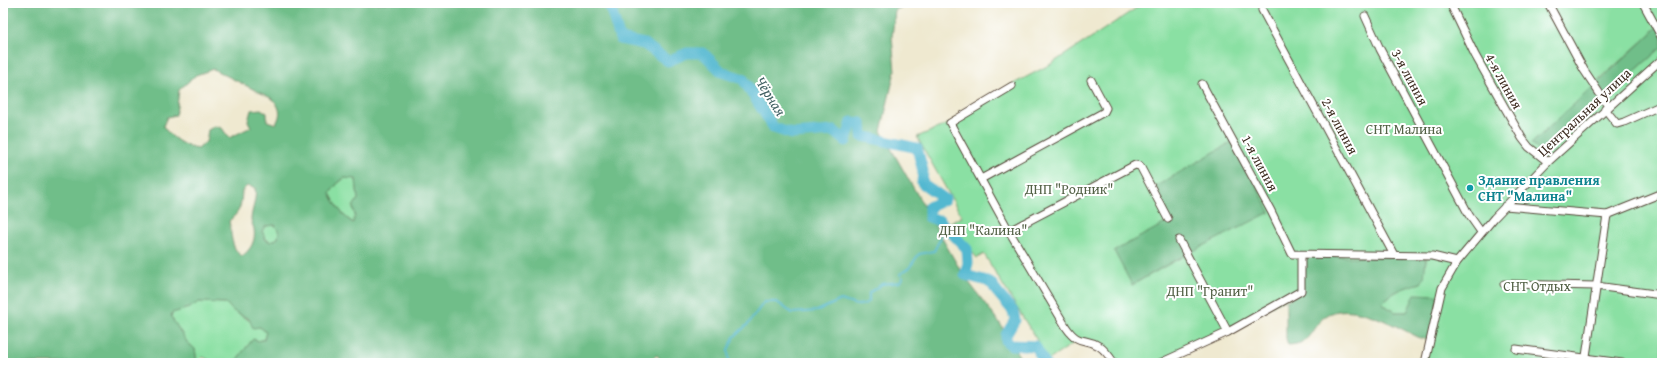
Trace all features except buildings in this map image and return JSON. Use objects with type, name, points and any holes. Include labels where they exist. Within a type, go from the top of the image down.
[{"type":"street","name":"4-я линия","points":[[1450,3],[1475,55],[1522,138],[1529,147],[1548,162]]},
{"type":"street","points":[[1548,3],[1584,70],[1617,124],[1662,105]]},
{"type":"street","points":[[1643,3],[1662,38]]},
{"type":"street","name":"2-я линия","points":[[1262,10],[1394,255]]},
{"type":"street","name":"3-я линия","points":[[1365,16],[1387,63],[1466,209],[1481,232]]},
{"type":"street","name":"Центральная улица","points":[[1425,363],[1442,288],[1457,262],[1481,232],[1548,162],[1606,107],[1662,58]]},
{"type":"street","points":[[981,179],[1104,112],[1106,108],[1091,80]]},
{"type":"street","name":"1-я линия","points":[[1202,84],[1271,211],[1292,254],[1301,255]]},
{"type":"street","points":[[1012,86],[950,123],[1010,232],[1071,335],[1078,340],[1098,345],[1109,355],[1114,363]]},
{"type":"street","points":[[1010,232],[1135,165],[1140,166],[1168,219]]},
{"type":"street","points":[[1505,206],[1607,216],[1662,193]]},
{"type":"street","points":[[1586,360],[1607,216]]},
{"type":"street","points":[[1179,240],[1228,332]]},
{"type":"street","points":[[1160,363],[1175,360],[1301,291],[1301,255],[1432,256],[1457,262]]},
{"type":"street","points":[[1504,284],[1596,286],[1662,295]]},
{"type":"street","points":[[1516,349],[1586,360],[1622,363]]},
{"type":"green space","points":[[3,3],[912,3],[895,10],[892,37],[895,71],[881,131],[962,273],[1001,325],[1023,363],[663,363],[657,355],[651,360],[652,363],[234,363],[253,339],[259,341],[264,339],[266,332],[260,327],[253,328],[249,319],[233,311],[226,303],[199,302],[189,308],[172,313],[171,317],[187,342],[195,349],[197,363],[3,363]],"holes":[[[213,69],[273,99],[280,114],[276,124],[267,121],[267,113],[261,109],[251,110],[248,121],[251,127],[229,138],[222,128],[215,126],[208,130],[206,142],[198,149],[178,141],[163,126],[167,117],[176,115],[179,90],[196,75]],[[344,178],[356,179],[358,199],[353,207],[355,215],[353,223],[342,214],[330,193]],[[247,186],[255,188],[255,200],[251,219],[254,229],[254,237],[250,248],[242,256],[233,245],[229,221],[240,208],[242,191]],[[275,225],[279,232],[278,238],[271,242],[266,240],[262,231],[266,226]]]},
{"type":"green space","points":[[1144,3],[1662,3],[1662,23],[1600,79],[1542,153],[1662,47],[1662,363],[1425,363],[1440,299],[1408,312],[1394,312],[1382,303],[1390,295],[1421,283],[1427,256],[1301,291],[1160,363],[1114,363],[1098,345],[1078,340],[1049,360],[984,254],[977,258],[949,223],[962,217],[917,137],[950,123],[1015,83],[1051,64]],"holes":[[[1169,221],[1194,250],[1132,285]]]},
{"type":"green space","points":[[1662,23],[1662,47],[1542,153],[1531,144]]},
{"type":"green space","points":[[1233,141],[1270,212],[1172,262],[1132,285],[1114,251],[1169,221],[1153,188]]},
{"type":"green space","points":[[345,178],[356,179],[358,199],[353,207],[355,215],[354,223],[343,214],[330,193],[337,184]]},
{"type":"green space","points":[[275,225],[279,232],[278,238],[271,242],[266,239],[262,231],[266,226]]},
{"type":"green space","points":[[1302,256],[1426,258],[1424,278],[1421,283],[1390,295],[1382,303],[1394,312],[1407,312],[1415,294],[1436,295],[1440,299],[1430,340],[1418,337],[1367,314],[1354,311],[1341,311],[1330,314],[1320,321],[1304,341],[1288,345],[1286,338],[1286,301],[1301,291]]},
{"type":"green space","points":[[199,302],[226,303],[266,332],[264,339],[259,341],[253,339],[234,363],[215,363],[203,357],[197,363],[195,349],[187,342],[171,317],[172,313],[189,308]]},
{"type":"waterway","name":"Чёрная","points":[[609,3],[620,39],[644,44],[668,61],[687,53],[703,53],[722,72],[743,79],[774,128],[792,134],[834,131],[846,141],[852,122],[861,123],[862,136],[917,148],[923,171],[922,183],[945,199],[929,207],[929,217],[940,221],[967,249],[968,263],[965,275],[987,281],[993,285],[996,291],[1013,311],[1015,320],[1006,335],[1006,341],[1011,345],[1035,346],[1045,363]]},
{"type":"waterway","points":[[729,363],[728,350],[734,337],[748,324],[764,302],[777,302],[792,313],[817,311],[841,300],[855,305],[862,305],[869,301],[869,293],[882,284],[900,282],[903,278],[900,274],[909,268],[919,254],[934,251],[946,227]]},
{"type":"place","name":"Здание правления СНТ \"Малина\"","points":[[1470,188]]},
{"type":"park label","name":"СНТ Малина","points":[[1404,129]]},
{"type":"park label","name":"ДНП \"Родник\"","points":[[1069,189]]},
{"type":"park label","name":"ДНП \"Калина\"","points":[[983,230]]},
{"type":"park label","name":"СНТ Отдых","points":[[1537,286]]},
{"type":"park label","name":"ДНП \"Гранит\"","points":[[1210,291]]}]
